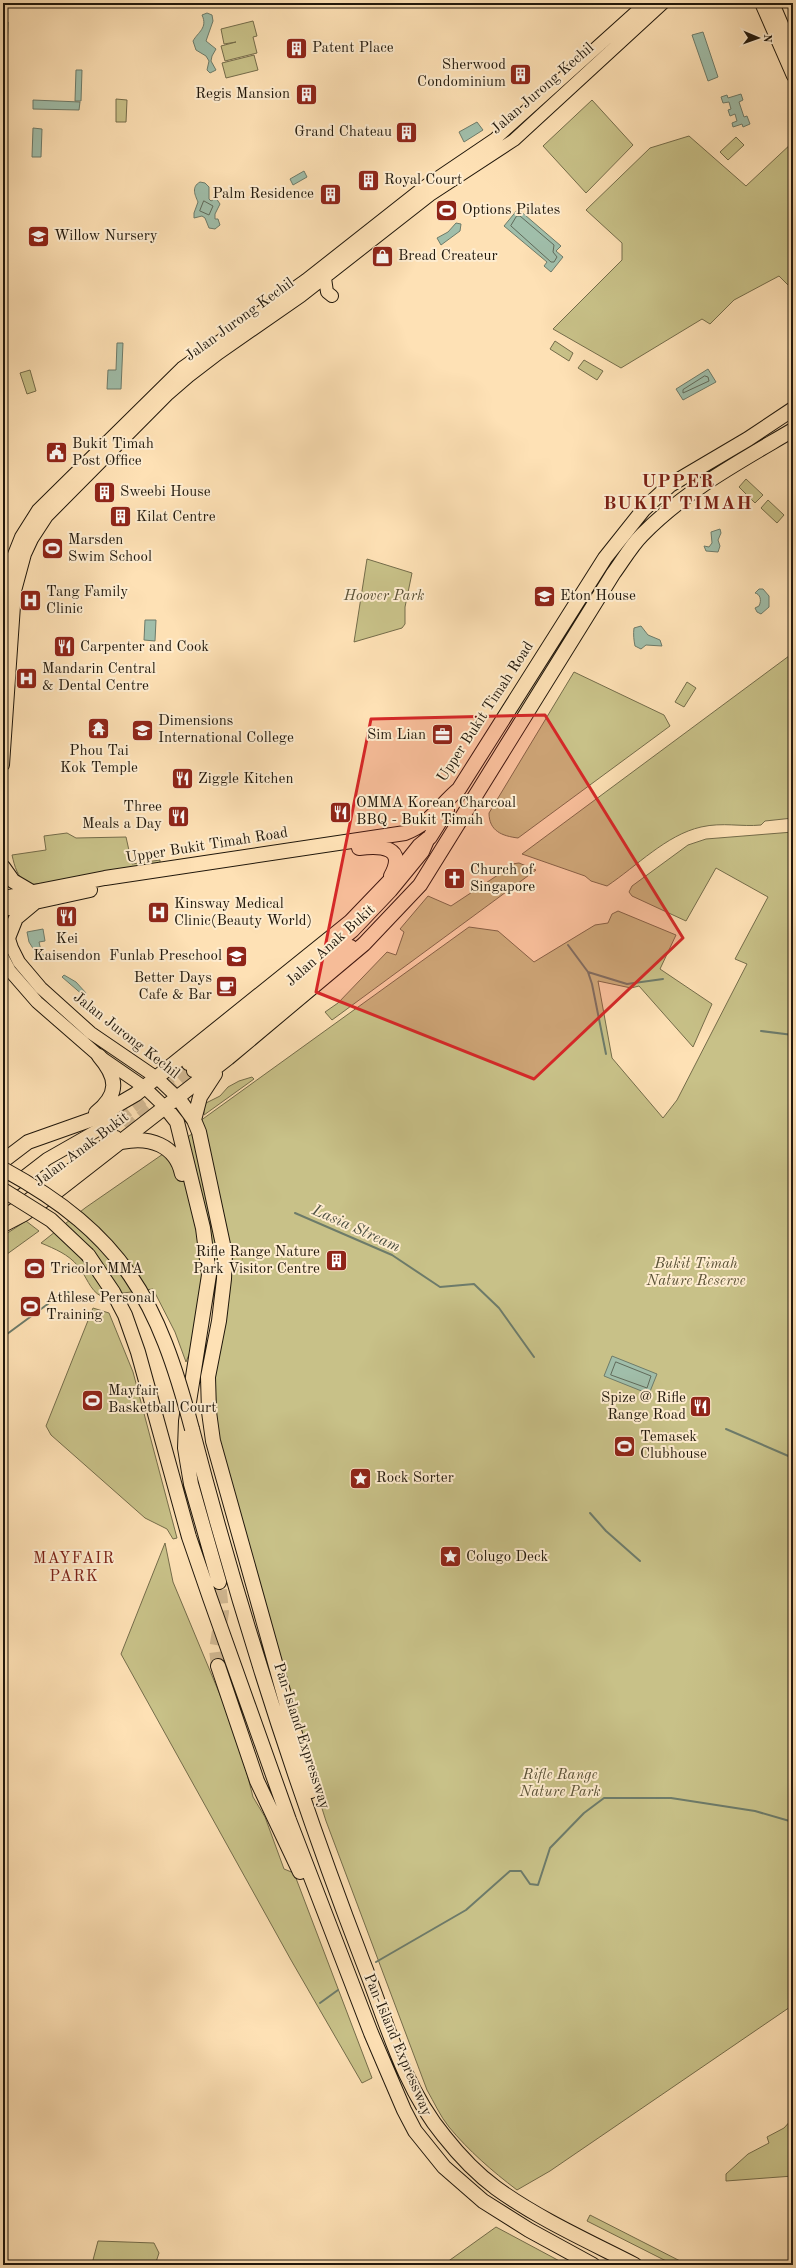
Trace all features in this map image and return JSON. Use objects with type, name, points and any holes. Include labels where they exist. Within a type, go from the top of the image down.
[{"type":"highway","name":"Upper Bukit Timah Road","points":[[3,909],[33,896],[106,878],[405,833],[430,819],[447,799],[459,789],[605,558],[630,526],[655,498],[670,484],[748,439],[793,409]]},
{"type":"highway","points":[[428,871],[613,574],[641,536],[675,504],[704,482],[793,430]]},
{"type":"highway","points":[[655,498],[668,497],[675,504]]},
{"type":"highway","name":"Jalan Anak Bukit","points":[[3,1161],[28,1142],[86,1122],[120,1105],[157,1078],[350,922],[386,885],[419,846],[430,837],[459,789]]},
{"type":"highway","name":"Upper Bukit Timah Road","points":[[3,898],[33,896],[114,886],[376,846],[388,848],[393,853],[396,860],[396,868],[386,885]]},
{"type":"highway","points":[[3,867],[13,881],[33,896],[16,918],[8,938]]},
{"type":"highway","name":"Jalan Anak Bukit","points":[[3,1225],[24,1214],[56,1192],[124,1136],[166,1108],[228,1058],[364,944],[420,885],[428,871]]},
{"type":"highway","points":[[86,1122],[106,1103],[112,1093],[114,1084],[112,1074],[99,1056]]},
{"type":"highway","points":[[194,1120],[200,1097],[228,1058]]},
{"type":"highway","points":[[178,1098],[194,1120],[202,1142],[225,1254],[224,1279],[219,1321],[208,1377],[209,1412],[213,1441],[305,1773],[371,1961],[387,2024]]},
{"type":"highway","points":[[166,1108],[177,1122],[180,1152],[193,1211],[203,1228],[209,1275],[203,1321],[187,1413],[185,1448],[191,1484],[219,1582]]},
{"type":"highway","points":[[124,1136],[153,1143],[180,1152]]},
{"type":"highway","name":"Pan-Island Expressway","points":[[3,1169],[44,1193],[72,1214],[107,1246],[134,1277],[152,1310],[170,1351],[179,1377],[225,1555],[287,1753],[333,1884],[400,2059],[420,2101],[431,2119],[460,2154],[496,2188],[537,2214],[635,2265]]},
{"type":"highway","name":"Pan-Island Expressway","points":[[3,1190],[51,1220],[88,1255],[113,1292],[125,1315],[138,1352],[200,1571],[289,1820],[371,2033],[404,2110],[415,2131],[444,2166],[483,2201],[529,2230],[593,2265]]},
{"type":"highway","points":[[218,1666],[257,1781],[307,1887],[341,1975],[371,2033]]},
{"type":"main road","name":"Jalan Jurong Kechil","points":[[3,765],[15,591],[25,554],[38,529],[64,498],[166,395],[219,353],[325,278],[400,213],[506,130],[646,3]]},
{"type":"main road","name":"Jalan Jurong Kechil","points":[[3,602],[13,557],[21,537],[38,510],[52,494],[182,368],[400,213],[514,140],[662,3]]},
{"type":"main road","points":[[761,3],[793,76]]},
{"type":"main road","points":[[773,3],[793,50]]},
{"type":"main road","points":[[325,278],[327,292],[332,296]]},
{"type":"main road","name":"Jalan Anak Bukit","points":[[428,871],[405,890],[361,939],[191,1067],[353,931],[391,890],[423,852],[430,837]]},
{"type":"main road","name":"Jalan Jurong Kechil","points":[[3,921],[8,938],[19,962],[41,988],[91,1033],[157,1078],[178,1098]]},
{"type":"main road","name":"Jalan Jurong Kechil","points":[[3,958],[10,971],[37,1002],[99,1056],[144,1087],[166,1108]]},
{"type":"main road","name":"Jalan Anak Bukit","points":[[3,1193],[47,1159],[119,1118]]},
{"type":"main road","name":"Jalan Anak Bukit","points":[[3,1216],[124,1136]]},
{"type":"highlighted area","points":[[545,715],[683,938],[534,1079],[316,992],[371,719]]},
{"type":"green space","points":[[253,21],[257,36],[253,37],[257,53],[225,61],[221,46],[236,42],[224,44],[221,29]]},
{"type":"green space","points":[[254,55],[258,70],[226,78],[222,63]]},
{"type":"green space","points":[[116,99],[127,100],[126,122],[116,122]]},
{"type":"green space","points":[[592,100],[633,145],[586,193],[543,146]]},
{"type":"green space","points":[[689,136],[746,186],[793,142],[793,290],[779,276],[734,300],[710,324],[702,319],[621,368],[553,329],[622,260],[622,243],[586,210],[650,148]]},
{"type":"green space","points":[[736,137],[744,145],[728,160],[720,152]]},
{"type":"green space","points":[[555,341],[573,353],[569,361],[550,349]]},
{"type":"green space","points":[[584,360],[603,371],[597,380],[578,368]]},
{"type":"green space","points":[[30,370],[36,391],[27,394],[20,373]]},
{"type":"green space","points":[[746,479],[763,495],[755,503],[739,487]]},
{"type":"green space","points":[[768,500],[784,515],[777,523],[761,508]]},
{"type":"green space","name":"Hoover Park","points":[[367,559],[412,573],[405,607],[405,624],[402,628],[354,642]]},
{"type":"green space","points":[[793,653],[793,748],[790,750],[793,753],[793,818],[765,821],[761,825],[717,825],[701,827],[688,831],[652,852],[607,886],[591,881],[585,876],[522,854]]},
{"type":"green space","points":[[574,672],[664,715],[670,726],[518,838],[502,834],[498,832],[491,824],[489,813]]},
{"type":"green space","points":[[687,682],[696,688],[684,707],[675,702]]},
{"type":"green space","name":"Rifle Range Nature Park","points":[[793,832],[793,2005],[550,2171],[517,2190],[481,2160],[457,2136],[443,2118],[427,2090],[326,1821],[305,1755],[224,1466],[215,1416],[215,1369],[227,1295],[202,1288],[196,1337],[186,1362],[175,1332],[153,1289],[101,1296],[91,1287],[81,1270],[70,1258],[41,1243],[85,1208],[202,1127],[200,1121],[469,927],[498,931],[534,962],[595,925],[608,923],[612,914],[618,911],[676,935],[660,969],[712,1004],[693,1047],[639,986],[631,988],[598,981],[612,1058],[663,1118],[677,1100],[747,964],[735,959],[768,897],[716,868],[686,921],[632,896],[629,892],[632,886],[688,845],[706,839]]},
{"type":"green space","points":[[67,833],[76,838],[126,837],[132,864],[160,860],[160,865],[153,871],[27,885],[17,871],[12,855],[46,850],[44,836]]},
{"type":"green space","points":[[519,863],[536,870],[332,1020],[325,1012],[338,1003],[387,952],[396,955],[404,932],[400,929],[428,896],[451,906],[504,871],[512,864]]},
{"type":"green space","points":[[252,1077],[254,1079],[204,1115],[204,1104],[220,1096],[228,1087],[239,1081]]},
{"type":"green space","points":[[26,1221],[39,1231],[3,1257],[3,1236]]},
{"type":"green space","name":"MAYFAIR PARK","points":[[93,1308],[109,1313],[133,1372],[177,1538],[173,1539],[167,1529],[145,1518],[51,1435],[46,1426]]},
{"type":"green space","points":[[165,1543],[173,1582],[238,1738],[253,1797],[265,1817],[284,1869],[294,1873],[372,2078],[362,2083],[291,1960],[121,1654]]},
{"type":"green space","points":[[793,2118],[793,2176],[726,2181],[726,2174],[748,2154],[769,2143],[767,2137],[784,2128]]},
{"type":"green space","points":[[590,2215],[688,2265],[674,2265],[587,2221]]},
{"type":"green space","points":[[496,2227],[567,2265],[443,2265]]},
{"type":"green space","points":[[98,2241],[154,2243],[159,2253],[155,2265],[94,2265],[93,2260]]},
{"type":"water","points":[[207,13],[212,15],[213,21],[206,41],[216,49],[211,61],[216,70],[210,73],[207,70],[209,61],[206,56],[196,50],[193,41],[202,30],[204,19],[202,15]]},
{"type":"water","points":[[3,22],[8,22],[7,51],[3,51]]},
{"type":"water","points":[[703,32],[718,77],[708,81],[692,35]]},
{"type":"water","points":[[76,70],[82,70],[81,101],[75,101]]},
{"type":"water","points":[[741,94],[743,100],[739,102],[744,117],[747,116],[750,124],[743,127],[742,124],[733,127],[732,123],[737,121],[735,114],[730,116],[728,110],[731,109],[729,102],[723,103],[721,97],[727,95],[728,98]]},
{"type":"water","points":[[33,100],[80,102],[79,110],[33,109]]},
{"type":"water","points":[[477,122],[483,130],[464,142],[459,132]]},
{"type":"water","points":[[33,128],[42,129],[41,157],[32,157]]},
{"type":"water","points":[[304,171],[307,177],[293,185],[290,179]]},
{"type":"water","points":[[200,182],[205,183],[209,187],[209,199],[211,201],[216,198],[220,204],[215,214],[215,219],[218,219],[220,225],[215,229],[209,228],[205,218],[202,216],[194,218],[194,213],[198,202],[195,194],[195,186]]},
{"type":"water","points":[[518,209],[561,246],[556,251],[563,257],[551,272],[544,266],[547,262],[504,226]]},
{"type":"water","points":[[456,223],[461,224],[460,231],[441,245],[437,238],[448,232]]},
{"type":"water","points":[[117,343],[123,343],[121,389],[107,389],[108,370],[116,370]]},
{"type":"water","points":[[708,369],[716,382],[683,400],[676,389]]},
{"type":"water","points":[[720,529],[721,533],[718,540],[720,546],[718,552],[706,551],[704,546],[709,547],[712,543],[711,532]]},
{"type":"water","points":[[759,589],[763,589],[769,596],[769,607],[761,614],[757,612],[755,608],[760,604],[759,596],[755,593]]},
{"type":"water","points":[[145,620],[156,620],[155,641],[144,640]]},
{"type":"water","points":[[641,626],[648,635],[660,640],[662,646],[646,645],[641,649],[635,646],[634,628]]},
{"type":"water","points":[[43,929],[45,941],[39,942],[42,955],[47,954],[48,959],[43,960],[42,958],[39,958],[29,942],[27,932]]},
{"type":"water","points":[[64,975],[76,982],[86,993],[84,996],[62,977]]},
{"type":"water","points":[[612,1356],[657,1374],[649,1394],[604,1376]]},
{"type":"waterway","points":[[568,945],[588,972],[592,984],[606,1054]]},
{"type":"waterway","points":[[588,972],[627,984],[663,979]]},
{"type":"waterway","points":[[761,1031],[793,1035]]},
{"type":"waterway","name":"Lasia Stream","points":[[295,1213],[392,1255],[440,1287],[474,1284],[499,1308],[534,1357]]},
{"type":"waterway","points":[[3,1337],[60,1295],[66,1292],[74,1292]]},
{"type":"waterway","name":"Lasia Stream","points":[[726,1429],[793,1458]]},
{"type":"waterway","points":[[590,1513],[606,1531],[640,1561]]},
{"type":"waterway","points":[[376,1962],[466,1910],[510,1871],[521,1871],[530,1884],[538,1885],[550,1848],[584,1813],[604,1798],[671,1798],[755,1811],[793,1822]]},
{"type":"waterway","points":[[320,2003],[338,1990]]},
{"type":"tunnel","points":[[119,1118],[188,1064]]},
{"type":"tunnel","points":[[127,1129],[193,1071]]},
{"type":"tunnel","points":[[218,1666],[216,1650],[222,1612],[219,1582]]},
{"type":"place","name":"Patent Place","points":[[297,48]]},
{"type":"place","name":"Sherwood Condominium","points":[[521,74]]},
{"type":"place","name":"Regis Mansion","points":[[306,94]]},
{"type":"place","name":"Grand Chateau","points":[[407,132]]},
{"type":"place","name":"Royal Court","points":[[369,180]]},
{"type":"place","name":"Palm Residence","points":[[330,194]]},
{"type":"place","name":"Options Pilates","points":[[447,210]]},
{"type":"place","name":"Willow Nursery","points":[[39,236]]},
{"type":"place","name":"Bread Createur","points":[[383,256]]},
{"type":"place","name":"Bukit Timah Post Office","points":[[56,453]]},
{"type":"place","name":"Sweebi House","points":[[104,492]]},
{"type":"place","name":"Kilat Centre","points":[[121,517]]},
{"type":"place","name":"Marsden Swim School","points":[[53,549]]},
{"type":"place","name":"Eton House","points":[[544,596]]},
{"type":"place","name":"Tang Family Clinic","points":[[31,601]]},
{"type":"place","name":"Carpenter and Cook","points":[[64,647]]},
{"type":"place","name":"Mandarin Central & Dental Centre","points":[[26,678]]},
{"type":"place","name":"Phou Tai Kok Temple","points":[[99,728]]},
{"type":"place","name":"Dimensions International College","points":[[143,730]]},
{"type":"place","name":"Sim Lian","points":[[442,735]]},
{"type":"place","name":"Ziggle Kitchen","points":[[183,779]]},
{"type":"place","name":"OMMA Korean Charcoal BBQ - Bukit Timah","points":[[341,812]]},
{"type":"place","name":"Three Meals a Day","points":[[178,816]]},
{"type":"place","name":"Church of Singapore","points":[[455,879]]},
{"type":"place","name":"Kinsway Medical Clinic(Beauty World)","points":[[159,913]]},
{"type":"place","name":"Kei Kaisendon","points":[[67,916]]},
{"type":"place","name":"Funlab Preschool","points":[[237,956]]},
{"type":"place","name":"Better Days Cafe & Bar","points":[[227,987]]},
{"type":"place","name":"Rifle Range Nature Park Visitor Centre","points":[[336,1261]]},
{"type":"place","name":"Tricolor MMA","points":[[35,1269]]},
{"type":"place","name":"Athlese Personal Training","points":[[31,1307]]},
{"type":"place","name":"Mayfair Basketball Court","points":[[92,1400]]},
{"type":"place","name":"Spize @ Rifle Range Road","points":[[701,1407]]},
{"type":"place","name":"Temasek Clubhouse","points":[[625,1446]]},
{"type":"place","name":"Rock Sorter","points":[[360,1478]]},
{"type":"place","name":"Colugo Deck","points":[[451,1557]]},
{"type":"district","name":"UPPER BUKIT TIMAH","points":[[678,493]]},
{"type":"district","name":"MAYFAIR PARK","points":[[74,1568]]},
{"type":"park label","name":"Bukit Timah Nature Reserve","points":[[696,1272]]}]
